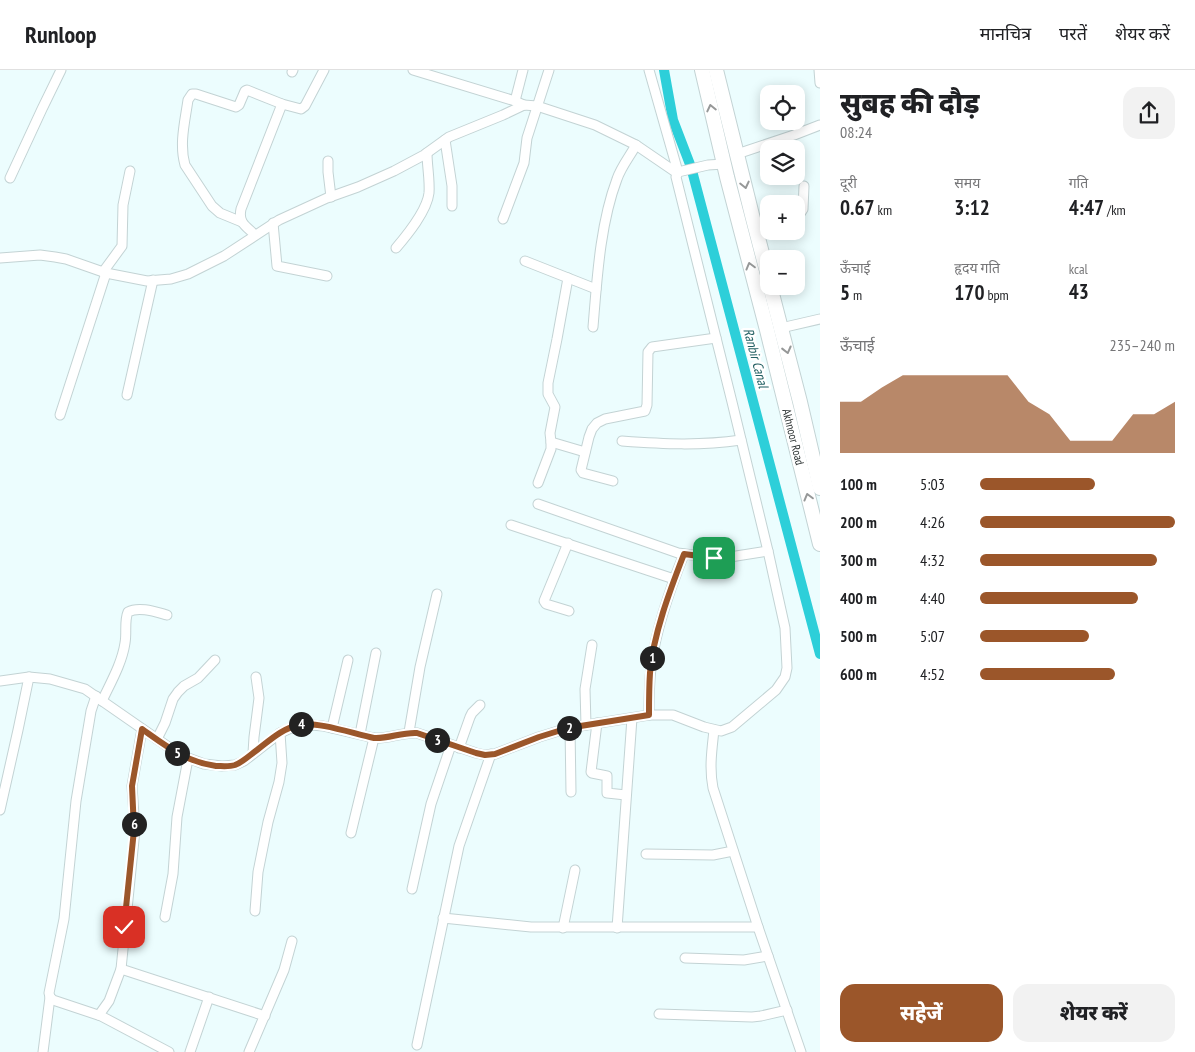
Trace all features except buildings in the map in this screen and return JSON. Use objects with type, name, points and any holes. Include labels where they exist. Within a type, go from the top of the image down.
[{"type":"highway","points":[[702,70],[724,164],[774,329],[800,402],[820,488]]},
{"type":"highway","points":[[716,70],[737,154],[760,224]]},
{"type":"highway","points":[[771,295],[774,329]]},
{"type":"highway","name":"Akhnoor Road","points":[[774,329],[820,544]]},
{"type":"street","points":[[10,178],[62,70]]},
{"type":"street","points":[[255,234],[242,222],[220,213],[212,206],[185,165],[183,158],[183,136],[190,95],[196,94],[236,107],[239,105],[246,90],[282,104],[303,109],[324,70]]},
{"type":"street","points":[[413,70],[442,74],[524,105],[537,106],[594,125],[636,145],[679,172],[708,165],[724,164]]},
{"type":"street","points":[[515,100],[522,70]]},
{"type":"street","points":[[503,219],[524,163],[527,138],[549,70]]},
{"type":"street","points":[[0,681],[29,677],[50,679],[85,689],[180,755],[204,764],[222,766],[235,765],[280,733],[300,724],[323,726],[374,738],[410,732],[417,733],[485,755],[495,754],[539,737],[570,728],[649,715],[673,715],[721,731],[732,727],[776,690],[785,677],[787,668],[785,628],[768,551],[676,177],[679,172],[649,70]]},
{"type":"street","points":[[819,70],[820,83]]},
{"type":"street","points":[[242,222],[240,216],[241,209],[282,104]]},
{"type":"street","points":[[0,258],[55,256],[105,272],[147,281],[170,279],[188,274],[224,256],[279,220],[394,171],[426,153],[449,137],[524,105]]},
{"type":"street","points":[[737,154],[794,135],[820,124]]},
{"type":"street","points":[[445,140],[452,186],[452,206]]},
{"type":"street","points":[[593,327],[599,265],[610,204],[617,178],[636,145]]},
{"type":"street","points":[[396,248],[412,228],[425,205],[428,195],[426,153]]},
{"type":"street","points":[[328,161],[331,197]]},
{"type":"street","points":[[60,415],[105,272],[122,246],[123,205],[130,171]]},
{"type":"street","points":[[804,186],[804,195]]},
{"type":"street","points":[[273,224],[277,266],[327,276]]},
{"type":"street","points":[[525,261],[596,289]]},
{"type":"street","points":[[538,483],[551,449],[550,433],[555,407],[548,394],[548,383],[568,278]]},
{"type":"street","points":[[127,395],[153,280]]},
{"type":"street","points":[[774,329],[820,319]]},
{"type":"street","points":[[613,481],[582,472],[581,469],[592,428],[605,419],[645,411],[647,405],[648,352],[650,348],[716,338]]},
{"type":"street","points":[[622,441],[667,444],[715,444],[741,440]]},
{"type":"street","points":[[551,442],[585,452]]},
{"type":"street","points":[[538,504],[678,553],[714,558],[768,551]]},
{"type":"street","points":[[511,525],[674,579]]},
{"type":"street","points":[[568,543],[544,601],[546,604],[569,611]]},
{"type":"street","points":[[649,715],[650,673],[656,639],[674,579],[684,554]]},
{"type":"street","points":[[410,732],[420,666],[437,594]]},
{"type":"street","points":[[44,1052],[49,992],[64,919],[76,801],[91,711],[121,658],[125,642],[128,612],[132,609],[139,609],[167,615]]},
{"type":"street","points":[[586,725],[585,690],[592,645]]},
{"type":"street","points":[[360,734],[376,653]]},
{"type":"street","points":[[157,739],[173,699],[178,692],[198,678],[215,660]]},
{"type":"street","points":[[332,728],[348,660]]},
{"type":"street","points":[[0,810],[29,677]]},
{"type":"street","points":[[253,753],[259,698],[256,678]]},
{"type":"street","points":[[412,888],[431,804],[455,746],[470,717],[480,705]]},
{"type":"street","points":[[617,928],[632,718]]},
{"type":"street","points":[[597,723],[592,772],[607,776],[606,793],[626,795]]},
{"type":"street","points":[[570,728],[571,792]]},
{"type":"street","points":[[99,1015],[109,1001],[120,969],[134,830],[132,786],[142,729]]},
{"type":"street","points":[[714,730],[710,774],[713,788],[801,1052]]},
{"type":"street","points":[[255,911],[259,863],[282,763],[280,733]]},
{"type":"street","points":[[352,833],[374,738]]},
{"type":"street","points":[[417,1045],[459,846],[491,754]]},
{"type":"street","points":[[165,917],[173,874],[177,817],[188,759]]},
{"type":"street","points":[[646,854],[713,855],[733,851]]},
{"type":"street","points":[[563,928],[575,870]]},
{"type":"street","points":[[443,918],[530,928],[758,927]]},
{"type":"street","points":[[249,1052],[284,970],[292,941]]},
{"type":"street","points":[[685,958],[744,960],[768,956]]},
{"type":"street","points":[[120,969],[265,1016]]},
{"type":"street","points":[[50,996],[53,1000],[99,1015],[169,1052]]},
{"type":"street","points":[[190,1052],[209,997]]},
{"type":"street","points":[[659,1014],[752,1017],[787,1010]]},
{"type":"waterway","name":"Ranbir Canal","points":[[664,70],[673,120],[691,167],[820,654]]},
{"type":"route","points":[[124,927],[134,830],[132,786],[142,729],[188,759],[204,764],[222,766],[235,765],[280,733],[300,724],[323,726],[374,738],[410,732],[417,733],[485,755],[495,754],[568,728],[649,715],[650,673],[656,639],[674,579],[684,554],[714,558]]}]
